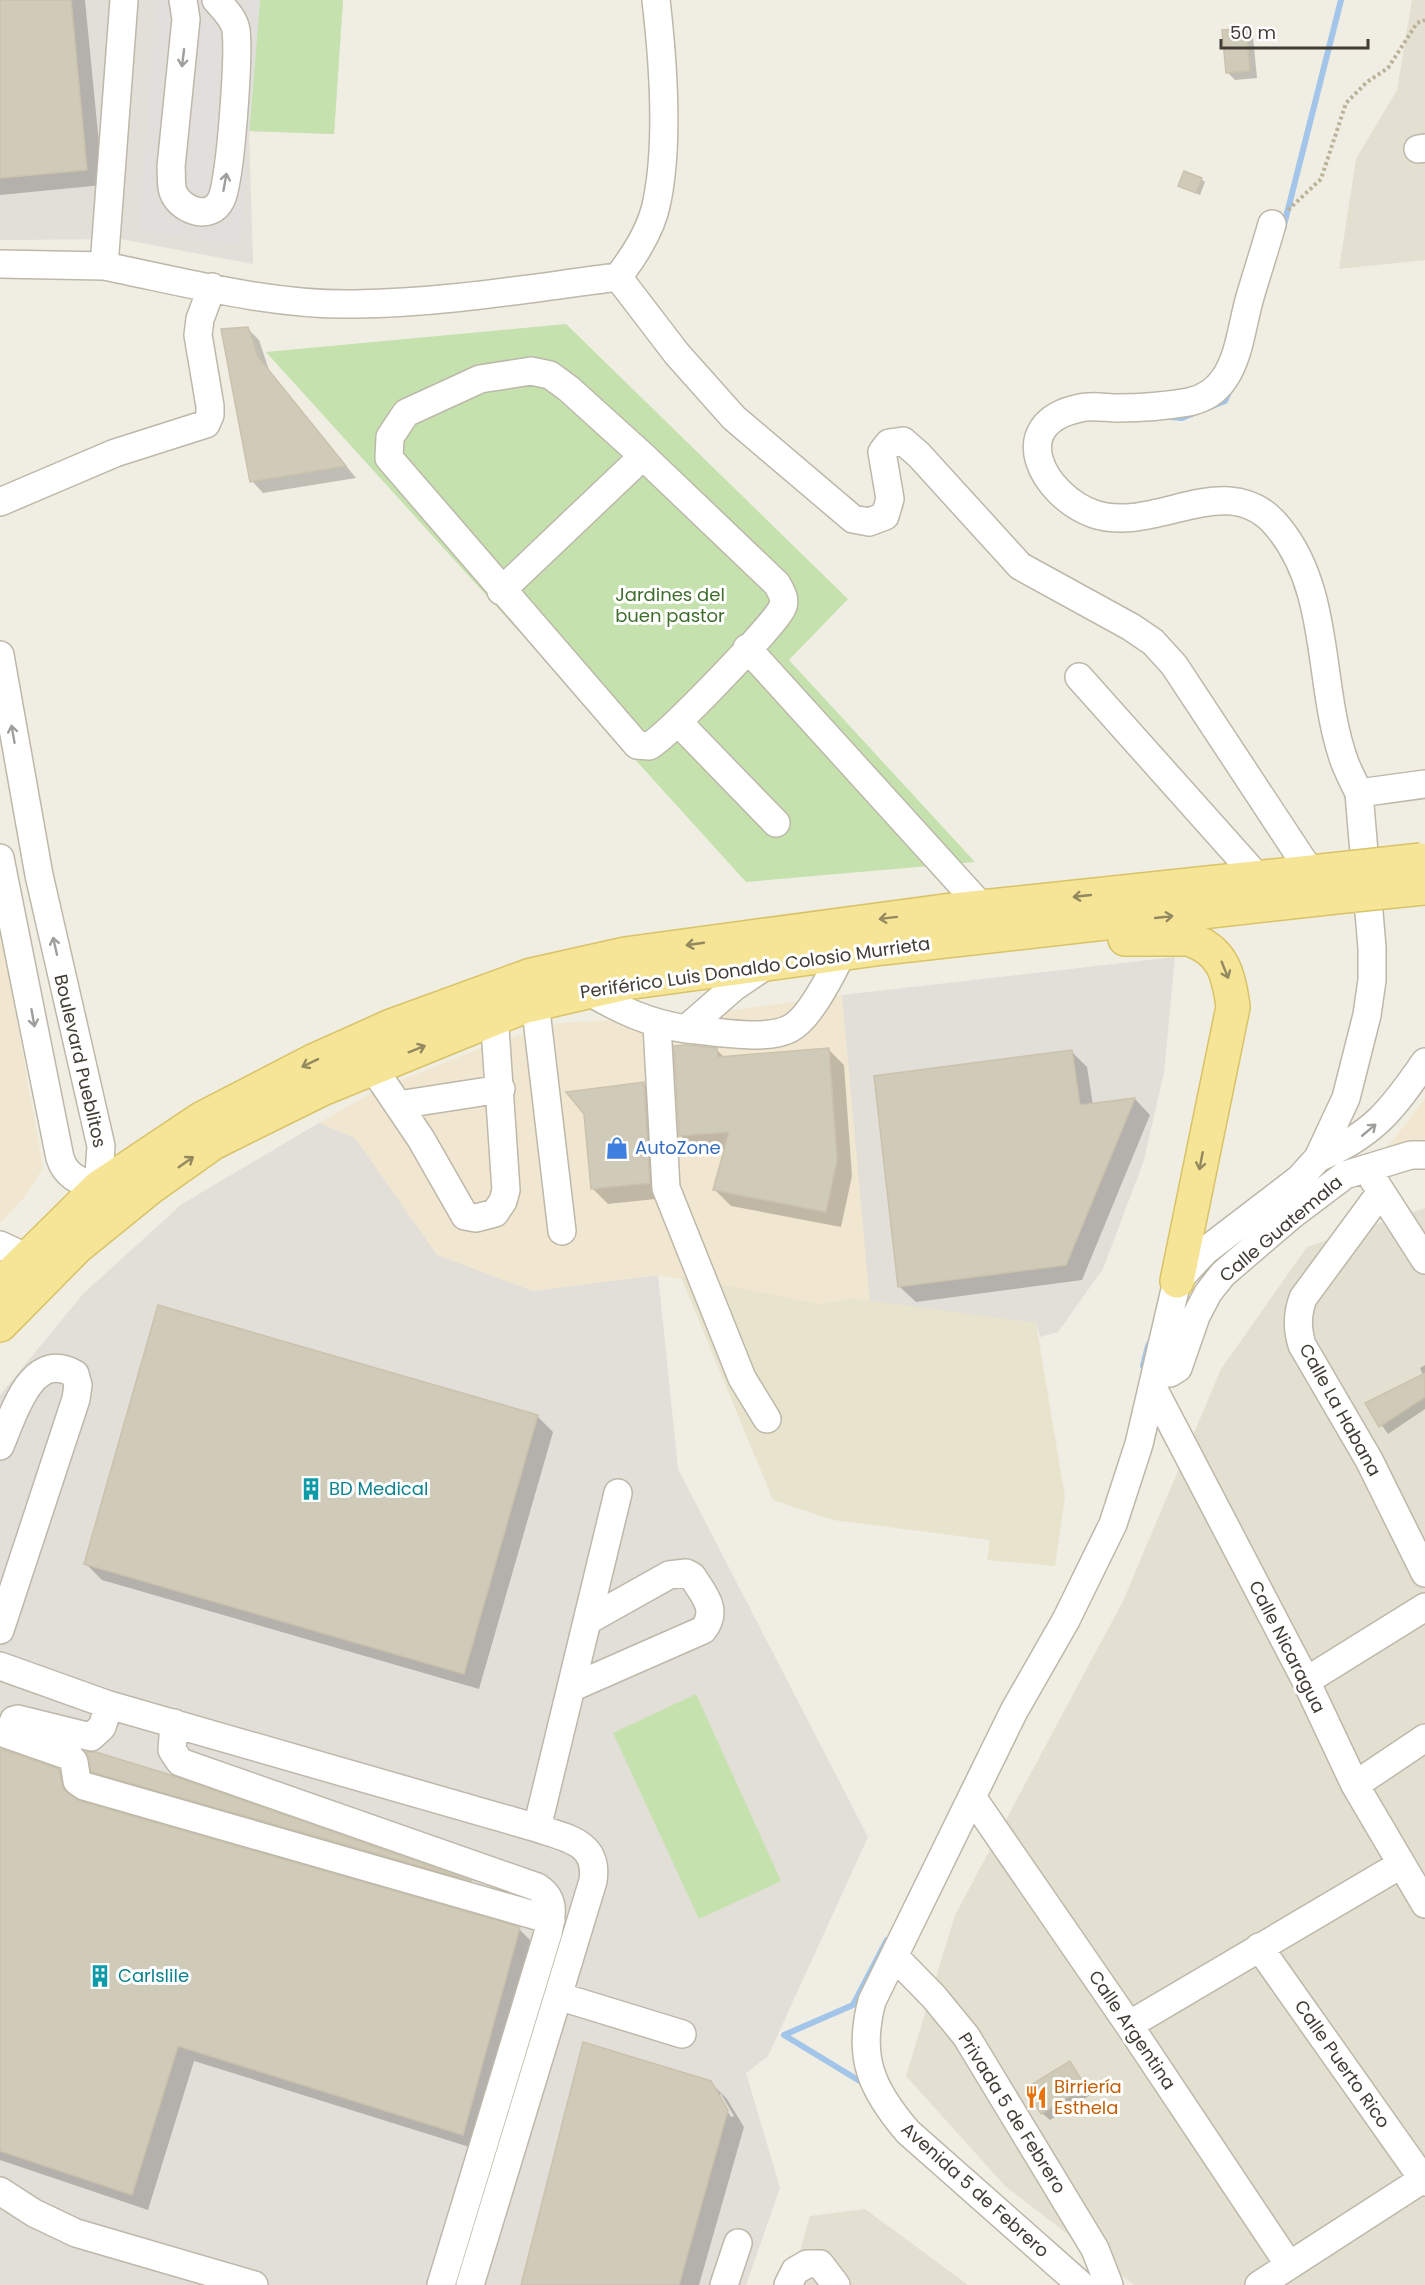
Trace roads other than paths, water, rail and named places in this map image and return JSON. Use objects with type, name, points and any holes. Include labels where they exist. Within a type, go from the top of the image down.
[{"type":"main road","name":"Periférico Luis Donaldo Colosio Murrieta","points":[[583,977],[768,964],[1280,904],[1335,883],[1424,869]]},
{"type":"main road","name":"Periférico Luis Donaldo Colosio Murrieta","points":[[0,1285],[98,1188],[201,1119],[494,1003],[534,990],[583,977],[856,922],[1259,877],[1335,883]]},
{"type":"main road","points":[[970,939],[1189,939],[1206,946],[1227,970],[1233,1007],[1177,1281]]},
{"type":"main road","name":"Periférico Luis Donaldo Colosio Murrieta","points":[[27,1258],[77,1247],[151,1187],[213,1143],[322,1089],[364,1055]]},
{"type":"main road","points":[[77,1247],[98,1188],[151,1187]]},
{"type":"main road","name":"Periférico Luis Donaldo Colosio Murrieta","points":[[0,1325],[27,1258]]},
{"type":"street","points":[[104,266],[124,0]]},
{"type":"street","points":[[183,0],[186,19],[171,167],[172,191],[179,204],[192,212],[208,211],[221,202],[226,180],[235,85],[236,29],[229,15],[216,0]]},
{"type":"street","points":[[3,269],[104,266],[298,301],[354,305],[433,300],[618,277],[635,255],[657,202],[663,99],[656,0]]},
{"type":"street","points":[[1177,1281],[1205,1251],[1299,1179],[1318,1158],[1346,1098],[1367,1015],[1372,980],[1372,948],[1359,793],[1345,762],[1311,595],[1296,551],[1277,525],[1261,511],[1235,500],[1201,501],[1154,516],[1120,520],[1094,514],[1071,503],[1052,483],[1037,451],[1040,430],[1058,414],[1083,407],[1165,406],[1192,402],[1208,395],[1224,379],[1236,355],[1272,224]]},
{"type":"street","points":[[618,277],[677,354],[734,418],[853,519],[876,522],[885,516],[890,499],[882,452],[889,443],[903,441],[919,455],[1020,566],[1131,627],[1153,642],[1174,665],[1335,883]]},
{"type":"street","points":[[0,502],[115,453],[206,424],[210,415],[210,406],[198,335],[200,319],[212,287]]},
{"type":"street","points":[[531,371],[550,375],[569,389],[644,456],[781,591],[784,604],[781,611],[678,722],[654,743],[637,745],[501,591],[388,458],[390,437],[406,413],[480,379],[531,371]]},
{"type":"street","points":[[501,591],[644,456]]},
{"type":"street","points":[[747,648],[982,907]]},
{"type":"street","name":"Boulevard Pueblitos","points":[[0,655],[10,784],[39,875],[101,1146],[98,1188],[72,1177],[66,1172],[60,1158],[2,869]]},
{"type":"street","points":[[1079,677],[1259,877],[1280,904]]},
{"type":"street","points":[[678,722],[776,824]]},
{"type":"street","points":[[1359,793],[1425,784]]},
{"type":"street","points":[[2,869],[17,861],[26,861],[39,875]]},
{"type":"street","points":[[583,977],[624,1012],[657,1025],[762,1034],[790,1029],[799,1023],[810,1008],[842,954],[856,922]]},
{"type":"street","points":[[686,1029],[734,987],[768,964]]},
{"type":"street","points":[[534,990],[562,1231]]},
{"type":"street","points":[[364,1055],[421,1139],[465,1216],[476,1218],[495,1214],[506,1190],[494,1003]]},
{"type":"street","points":[[657,1025],[666,1188],[742,1378],[767,1419]]},
{"type":"street","points":[[1318,1158],[1350,1145],[1370,1130],[1388,1113],[1425,1062]]},
{"type":"street","points":[[398,1105],[501,1089]]},
{"type":"street","name":"Calle Guatemala","points":[[1154,1381],[1178,1368],[1196,1316],[1223,1274],[1345,1174],[1411,1155],[1425,1155]]},
{"type":"street","points":[[1365,1169],[1425,1260]]},
{"type":"street","name":"Calle La Habana","points":[[1381,1192],[1303,1298],[1298,1312],[1297,1330],[1302,1345],[1368,1460],[1415,1526],[1425,1573]]},
{"type":"street","name":"Avenida 5 de Febrero","points":[[1081,2285],[908,2132],[886,2107],[875,2087],[866,2054],[867,2018],[872,2001],[1014,1711],[1066,1620],[1113,1524],[1139,1444],[1177,1281]]},
{"type":"street","points":[[0,1446],[28,1383],[51,1367],[64,1368],[75,1374],[78,1385],[76,1399],[2,1617]]},
{"type":"street","name":"Calle Nicaragua","points":[[1154,1381],[1306,1680],[1355,1785],[1425,1904]]},
{"type":"street","points":[[537,1828],[618,1493]]},
{"type":"street","points":[[571,1688],[703,1630],[711,1620],[711,1606],[692,1576],[678,1573],[669,1575],[587,1621]]},
{"type":"street","points":[[1306,1680],[1425,1607]]},
{"type":"street","points":[[0,1666],[109,1705],[537,1828],[569,1839],[585,1848],[593,1858],[594,1869],[558,1996],[470,2285]]},
{"type":"street","points":[[109,1705],[102,1727],[91,1737],[18,1719],[14,1720],[4,1734],[69,1756],[74,1762],[77,1781],[84,1786],[551,1920]]},
{"type":"street","points":[[174,1724],[172,1750],[180,1762],[537,1887],[551,1902],[551,1920],[441,2285]]},
{"type":"street","points":[[1355,1785],[1425,1738]]},
{"type":"street","name":"Calle Argentina","points":[[972,1797],[1129,2025],[1289,2265]]},
{"type":"street","points":[[1129,2025],[1400,1865]]},
{"type":"street","name":"Calle Puerto Rico","points":[[1259,1947],[1424,2180]]},
{"type":"street","name":"Privada 5 de Febrero","points":[[894,1956],[934,1996],[966,2036],[1095,2249],[1109,2285]]},
{"type":"street","points":[[558,1996],[682,2034]]},
{"type":"street","points":[[1258,2285],[1424,2180]]},
{"type":"street","points":[[0,2191],[34,2213],[76,2233],[254,2285]]},
{"type":"street","points":[[724,2285],[738,2243]]},
{"type":"street","points":[[788,2285],[795,2271],[813,2263],[820,2264],[836,2285]]},
{"type":"waterway","points":[[1283,229],[1341,0]]},
{"type":"waterway","points":[[1210,407],[1225,401],[1230,390]]},
{"type":"waterway","points":[[1170,417],[1182,418],[1192,414]]},
{"type":"waterway","points":[[1143,1366],[1152,1339]]},
{"type":"waterway","points":[[863,2083],[784,2035],[853,2005],[887,1940]]},
{"type":"place","name":"AutoZone","points":[[617,1148]]},
{"type":"place","name":"BD Medical","points":[[311,1489]]},
{"type":"place","name":"Carlslile","points":[[100,1976]]},
{"type":"place","name":"Birriería Esthela","points":[[1036,2097]]},
{"type":"park label","name":"Jardines del buen pastor","points":[[670,605]]}]
